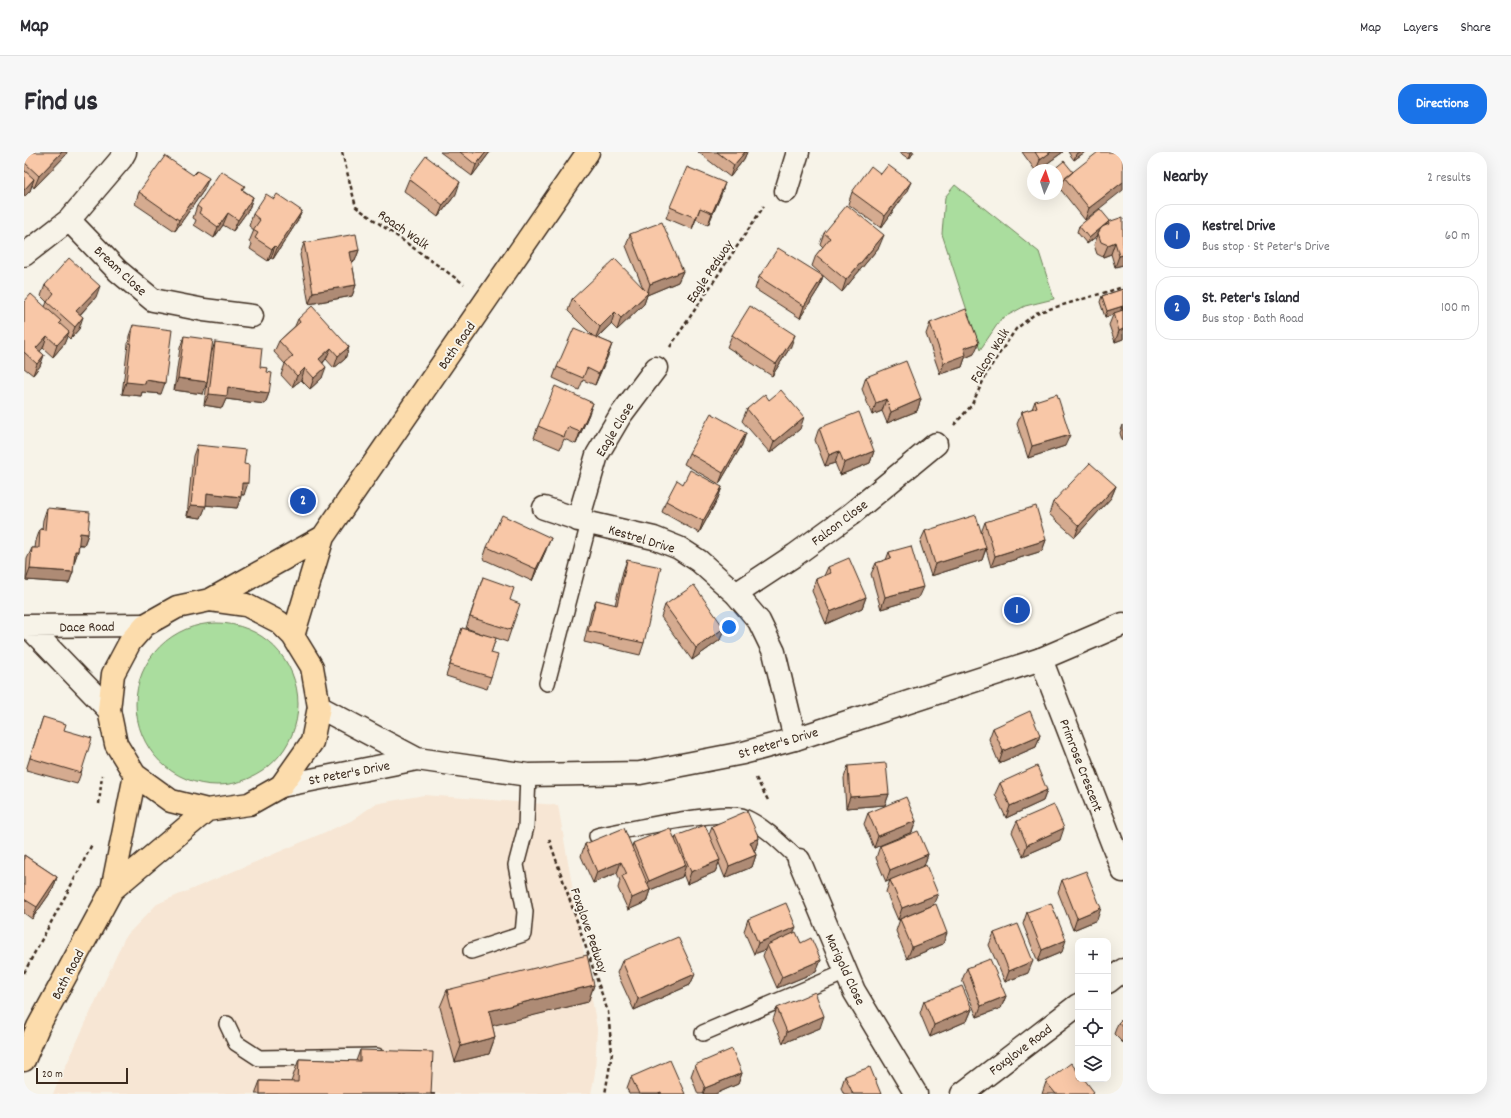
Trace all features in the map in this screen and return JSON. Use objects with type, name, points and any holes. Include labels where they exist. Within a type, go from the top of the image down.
[{"type":"main road","name":"Bath Road","points":[[293,636],[323,537],[588,152]]},
{"type":"main road","name":"Bath Road","points":[[210,600],[246,605],[279,622],[293,636],[312,666],[319,707],[312,742],[281,786],[249,804],[207,810],[171,801],[135,775],[116,744],[109,710],[113,674],[130,642],[145,625],[177,607],[210,600],[323,537]]},
{"type":"main road","name":"Bath Road","points":[[24,1060],[38,1027],[112,890],[135,775]]},
{"type":"main road","name":"Bath Road","points":[[112,890],[207,810]]},
{"type":"street","points":[[24,255],[69,220],[121,159],[125,152]]},
{"type":"street","points":[[786,191],[798,152]]},
{"type":"street","name":"Bream Close","points":[[69,220],[118,270],[153,300],[204,310],[252,316]]},
{"type":"street","name":"Eagle Close","points":[[584,521],[597,455],[620,416],[656,368]]},
{"type":"street","name":"Falcon Close","points":[[736,594],[795,555],[850,515],[936,444]]},
{"type":"street","name":"Kestrel Drive","points":[[544,508],[584,521],[654,538],[679,548],[700,561],[736,594],[759,621],[774,652],[795,738]]},
{"type":"street","name":"St Peter's Drive","points":[[281,786],[417,759],[528,775],[640,774],[743,753],[795,738],[1041,659],[1123,624]]},
{"type":"street","name":"Dace Road","points":[[26,626],[145,625]]},
{"type":"street","name":"Dace Road","points":[[26,626],[109,710]]},
{"type":"street","name":"Primrose Crescent","points":[[1041,659],[1123,871]]},
{"type":"street","name":"St Peter's Drive","points":[[319,707],[417,759]]},
{"type":"street","name":"Marigold Close","points":[[799,860],[854,991],[916,1094]]},
{"type":"street","points":[[1111,980],[1123,970]]},
{"type":"street","name":"Foxglove Road","points":[[962,1094],[1075,1007]]},
{"type":"lane","points":[[547,683],[584,521]]},
{"type":"lane","points":[[471,951],[523,934],[525,912],[516,866],[526,827],[528,775]]},
{"type":"lane","points":[[597,836],[718,814],[743,816],[775,837],[799,860]]},
{"type":"lane","points":[[703,1033],[846,972]]},
{"type":"lane","points":[[227,1024],[236,1043],[259,1058],[394,1056]]},
{"type":"path","name":"Roach Walk","points":[[342,152],[356,207],[487,300]]},
{"type":"path","name":"Eagle Pedway","points":[[656,368],[764,207],[786,191]]},
{"type":"path","name":"Falcon Walk","points":[[936,444],[971,406],[989,368],[1016,329],[1036,313],[1123,287]]},
{"type":"path","points":[[99,811],[102,772]]},
{"type":"path","name":"Foxglove Pedway","points":[[547,835],[608,1012],[612,1053],[605,1094]]},
{"type":"path","points":[[24,973],[95,838]]},
{"type":"shaded area","points":[[424,795],[558,805],[597,1028],[595,1073],[591,1094],[53,1094],[125,937],[157,904],[351,821],[375,804]]},
{"type":"green space","points":[[955,185],[1039,252],[1054,299],[1025,306],[1001,319],[980,350],[942,234],[945,197]]},
{"type":"green space","points":[[217,623],[248,629],[262,637],[274,647],[284,659],[292,673],[298,704],[292,735],[284,749],[274,761],[262,771],[248,779],[217,785],[186,779],[172,771],[160,761],[150,749],[142,735],[136,704],[142,673],[150,659],[160,647],[172,637],[186,629]]},
{"type":"building","points":[[24,152],[62,152],[39,176],[24,162]]},
{"type":"building","points":[[460,152],[486,152],[476,165]]},
{"type":"building","points":[[717,152],[745,152],[734,165]]},
{"type":"building","points":[[1035,152],[1051,152],[1040,160]]},
{"type":"building","points":[[1098,152],[1119,152],[1123,157],[1123,182],[1089,208],[1065,178]]},
{"type":"building","points":[[165,156],[193,175],[197,171],[209,178],[179,220],[139,192]]},
{"type":"building","points":[[426,156],[460,182],[443,205],[409,179]]},
{"type":"building","points":[[1064,161],[1073,172],[1063,181],[1063,164],[1060,164]]},
{"type":"building","points":[[888,165],[911,182],[885,216],[852,192],[871,166],[881,174]]},
{"type":"building","points":[[687,167],[725,183],[712,213],[700,208],[696,218],[670,207]]},
{"type":"building","points":[[24,170],[34,179],[24,190]]},
{"type":"building","points":[[221,171],[245,186],[242,190],[253,197],[238,220],[228,213],[218,227],[199,213],[201,209],[197,206]]},
{"type":"building","points":[[266,194],[274,199],[277,194],[302,211],[277,248],[275,246],[272,249],[255,238],[258,233],[253,230],[260,220],[253,214]]},
{"type":"building","points":[[847,205],[884,235],[846,280],[816,255],[830,238],[824,233]]},
{"type":"building","points":[[1100,209],[1110,221],[1089,238],[1079,226]]},
{"type":"building","points":[[1123,217],[1123,255],[1119,256],[1115,242],[1108,245],[1101,242],[1098,233],[1102,227],[1109,224],[1108,222]]},
{"type":"building","points":[[662,222],[683,271],[650,284],[630,234]]},
{"type":"building","points":[[356,234],[359,250],[350,252],[356,285],[313,292],[304,243]]},
{"type":"building","points":[[778,248],[823,276],[804,306],[759,277]]},
{"type":"building","points":[[69,258],[100,286],[76,311],[83,317],[75,327],[47,302],[54,293],[45,285]]},
{"type":"building","points":[[615,259],[648,293],[621,318],[615,312],[600,327],[572,299]]},
{"type":"building","points":[[1123,289],[1123,306],[1107,311],[1102,296]]},
{"type":"building","points":[[31,294],[61,321],[59,323],[69,332],[57,345],[47,336],[36,348],[44,355],[37,364],[24,352],[24,302]]},
{"type":"building","points":[[312,306],[349,347],[338,356],[331,348],[319,359],[326,367],[314,378],[305,368],[297,376],[285,363],[293,356],[279,341],[300,322],[298,319]]},
{"type":"building","points":[[750,306],[795,335],[776,364],[732,335]]},
{"type":"building","points":[[966,309],[979,343],[964,348],[966,355],[944,363],[930,323]]},
{"type":"building","points":[[1123,310],[1123,329],[1119,331],[1114,313]]},
{"type":"building","points":[[133,325],[172,330],[165,383],[146,380],[145,384],[126,382]]},
{"type":"building","points":[[574,328],[612,344],[599,374],[587,368],[583,378],[557,367]]},
{"type":"building","points":[[184,336],[213,340],[207,382],[178,378]]},
{"type":"building","points":[[215,342],[262,348],[260,367],[268,368],[267,372],[272,373],[269,393],[228,387],[227,396],[209,394]]},
{"type":"building","points":[[906,361],[921,399],[891,412],[886,399],[876,403],[866,377]]},
{"type":"building","points":[[555,386],[593,403],[580,432],[568,427],[564,437],[538,426]]},
{"type":"building","points":[[781,390],[804,417],[774,442],[747,409],[765,394],[769,400]]},
{"type":"building","points":[[1057,394],[1070,435],[1032,446],[1022,412],[1037,407],[1035,401]]},
{"type":"building","points":[[859,412],[874,451],[844,463],[839,451],[829,455],[819,428]]},
{"type":"building","points":[[711,413],[746,433],[723,473],[689,453]]},
{"type":"building","points":[[197,445],[246,450],[244,464],[249,465],[248,483],[242,483],[241,497],[207,493],[206,506],[191,505]]},
{"type":"building","points":[[1090,463],[1116,486],[1079,526],[1053,502]]},
{"type":"building","points":[[690,470],[722,487],[703,521],[666,501],[677,480],[683,484]]},
{"type":"building","points":[[1036,506],[1046,540],[995,556],[985,522]]},
{"type":"building","points":[[47,508],[90,512],[88,534],[80,533],[78,551],[75,551],[73,572],[30,569],[32,548],[39,548],[40,529],[45,530]]},
{"type":"building","points":[[502,515],[551,538],[536,569],[487,547]]},
{"type":"building","points":[[976,515],[986,548],[935,564],[925,531]]},
{"type":"building","points":[[911,546],[923,587],[885,597],[876,563],[891,558],[889,552]]},
{"type":"building","points":[[849,558],[866,597],[830,612],[816,579],[831,573],[828,567]]},
{"type":"building","points":[[627,560],[661,567],[644,643],[588,631],[596,600],[617,605]]},
{"type":"building","points":[[483,577],[514,588],[510,600],[520,604],[511,630],[470,617]]},
{"type":"building","points":[[694,585],[724,628],[696,648],[665,605]]},
{"type":"building","points":[[462,628],[496,638],[491,653],[498,655],[491,677],[450,665]]},
{"type":"building","points":[[1030,711],[1040,735],[1003,751],[993,728]]},
{"type":"building","points":[[43,717],[66,724],[64,730],[92,738],[81,773],[30,758]]},
{"type":"building","points":[[886,763],[889,794],[850,797],[848,766]]},
{"type":"building","points":[[1037,766],[1047,790],[1010,806],[1000,783]]},
{"type":"building","points":[[906,797],[916,821],[878,836],[868,813]]},
{"type":"building","points":[[1054,805],[1064,828],[1027,845],[1017,821]]},
{"type":"building","points":[[747,811],[759,838],[750,842],[756,855],[729,866],[712,826]]},
{"type":"building","points":[[705,825],[720,860],[691,872],[676,836]]},
{"type":"building","points":[[624,828],[650,890],[632,898],[622,876],[627,874],[621,862],[597,872],[585,844]]},
{"type":"building","points":[[670,828],[686,865],[649,881],[633,843]]},
{"type":"building","points":[[918,831],[928,854],[890,870],[880,846]]},
{"type":"building","points":[[24,855],[57,877],[37,907],[24,899]]},
{"type":"building","points":[[926,865],[938,894],[902,908],[890,880]]},
{"type":"building","points":[[1086,871],[1101,908],[1077,918],[1062,880]]},
{"type":"building","points":[[786,903],[796,927],[758,943],[748,919]]},
{"type":"building","points":[[1051,903],[1066,940],[1042,950],[1027,912]]},
{"type":"building","points":[[936,904],[947,933],[912,947],[900,919]]},
{"type":"building","points":[[1018,924],[1033,961],[1009,971],[994,933]]},
{"type":"building","points":[[796,932],[801,943],[811,938],[821,960],[782,977],[767,945]]},
{"type":"building","points":[[678,937],[695,974],[638,999],[622,961]]},
{"type":"building","points":[[587,955],[594,985],[489,1011],[495,1037],[461,1046],[447,990]]},
{"type":"building","points":[[990,959],[1006,996],[981,1006],[967,968]]},
{"type":"building","points":[[962,986],[972,1009],[934,1025],[924,1001]]},
{"type":"building","points":[[815,992],[824,1016],[787,1032],[777,1008]]},
{"type":"building","points":[[1123,1018],[1123,1027],[1118,1023]]},
{"type":"building","points":[[732,1049],[742,1073],[705,1088],[695,1065]]},
{"type":"building","points":[[360,1050],[433,1052],[431,1094],[260,1094],[260,1081],[298,1082],[299,1059],[360,1061]]},
{"type":"building","points":[[670,1060],[685,1094],[639,1094],[631,1077]]},
{"type":"building","points":[[1071,1063],[1075,1068],[1075,1082],[1086,1082],[1094,1092],[1091,1094],[1056,1094],[1046,1082]]},
{"type":"building","points":[[870,1067],[881,1094],[853,1094],[845,1076]]},
{"type":"place","name":"St. Peter's Island","points":[[303,501]]},
{"type":"place","name":"Kestrel Drive","points":[[1017,610]]}]
